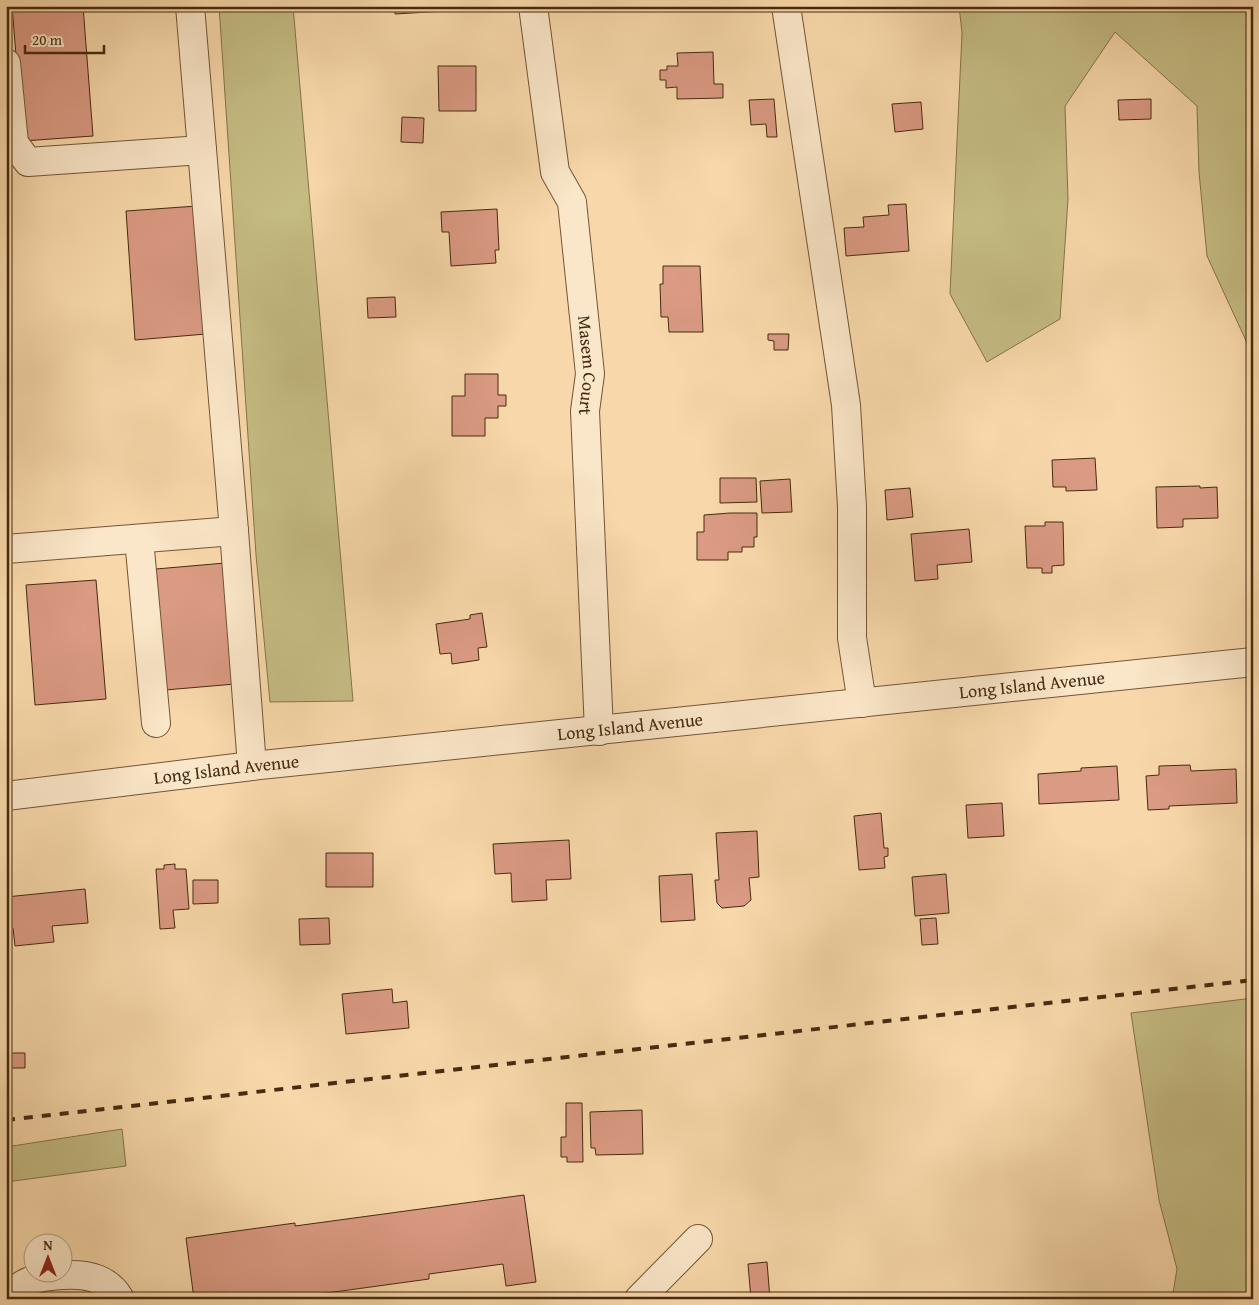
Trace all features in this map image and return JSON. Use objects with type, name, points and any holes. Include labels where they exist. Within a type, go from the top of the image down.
[{"type":"street","points":[[190,6],[252,766]]},
{"type":"street","name":"Masem Court","points":[[533,6],[555,172],[572,202],[590,374],[585,411],[599,731]]},
{"type":"street","points":[[786,6],[846,405],[852,507],[852,638],[862,703]]},
{"type":"street","points":[[6,63],[14,143],[28,162],[202,150]]},
{"type":"street","points":[[6,549],[234,531]]},
{"type":"street","points":[[139,538],[156,723]]},
{"type":"street","name":"Long Island Avenue","points":[[6,796],[252,766],[1253,662]]},
{"type":"street","points":[[639,1299],[698,1239]]},
{"type":"street","points":[[12,1299],[22,1286],[42,1277],[70,1276],[97,1279],[115,1290],[120,1299]]},
{"type":"shaded area","points":[[219,6],[293,6],[353,701],[270,702],[256,555]]},
{"type":"shaded area","points":[[959,6],[1253,6],[1253,356],[1207,256],[1199,172],[1197,106],[1115,32],[1065,106],[1068,199],[1060,319],[987,362],[950,294],[962,33]]},
{"type":"shaded area","points":[[1253,998],[1253,1299],[1172,1299],[1177,1269],[1159,1200],[1131,1013]]},
{"type":"shaded area","points":[[122,1129],[126,1166],[6,1182],[6,1147]]},
{"type":"building","points":[[12,6],[83,6],[93,136],[23,141]]},
{"type":"building","points":[[395,6],[445,6],[445,11],[395,14]]},
{"type":"building","points":[[713,52],[714,84],[723,84],[723,98],[677,99],[677,87],[666,88],[666,80],[660,80],[660,70],[667,70],[667,66],[678,66],[677,53]]},
{"type":"building","points":[[438,66],[476,66],[476,111],[439,111]]},
{"type":"building","points":[[774,99],[777,137],[767,137],[766,124],[751,125],[749,100]]},
{"type":"building","points":[[1151,99],[1151,119],[1119,120],[1118,100]]},
{"type":"building","points":[[921,102],[923,129],[895,132],[892,104]]},
{"type":"building","points":[[402,117],[424,118],[423,143],[401,142]]},
{"type":"building","points":[[906,204],[909,251],[846,256],[844,228],[864,227],[863,217],[889,215],[888,205]]},
{"type":"building","points":[[197,206],[206,334],[135,340],[126,211]]},
{"type":"building","points":[[497,209],[499,250],[495,250],[496,263],[451,266],[449,232],[442,232],[441,212]]},
{"type":"building","points":[[663,266],[700,266],[703,332],[669,332],[668,317],[661,317],[660,284],[663,284]]},
{"type":"building","points":[[395,297],[396,317],[368,318],[367,298]]},
{"type":"building","points":[[768,334],[789,334],[788,350],[774,350],[774,341],[768,340]]},
{"type":"building","points":[[465,374],[498,374],[498,395],[506,395],[506,406],[498,406],[498,418],[485,418],[485,436],[452,436],[452,396],[465,396]]},
{"type":"building","points":[[1095,458],[1097,490],[1066,491],[1066,487],[1053,487],[1052,460]]},
{"type":"building","points":[[720,478],[756,478],[757,502],[720,503]]},
{"type":"building","points":[[790,479],[792,512],[762,513],[760,481]]},
{"type":"building","points":[[1200,486],[1200,488],[1217,487],[1218,518],[1183,519],[1183,527],[1157,528],[1156,487]]},
{"type":"building","points":[[910,488],[913,517],[887,520],[885,490]]},
{"type":"building","points":[[757,513],[757,537],[754,537],[754,547],[742,547],[742,552],[728,552],[728,560],[697,560],[697,532],[704,532],[704,515]]},
{"type":"building","points":[[1045,522],[1063,522],[1064,565],[1052,566],[1052,573],[1042,573],[1042,568],[1027,568],[1025,526],[1045,526]]},
{"type":"building","points":[[969,529],[972,562],[937,565],[938,579],[915,581],[911,534]]},
{"type":"building","points":[[225,563],[235,684],[165,690],[156,569]]},
{"type":"building","points":[[96,580],[106,699],[35,705],[26,585]]},
{"type":"building","points":[[482,613],[487,647],[478,648],[479,660],[452,664],[451,653],[440,654],[436,624],[470,619],[470,615]]},
{"type":"building","points":[[1190,765],[1191,771],[1236,769],[1237,803],[1169,806],[1169,809],[1148,810],[1146,776],[1159,775],[1159,766]]},
{"type":"building","points":[[1117,766],[1119,800],[1039,804],[1038,774],[1081,771],[1081,768]]},
{"type":"building","points":[[1002,803],[1004,836],[968,838],[966,805]]},
{"type":"building","points":[[881,813],[884,848],[888,848],[888,856],[884,857],[885,868],[859,870],[854,816]]},
{"type":"building","points":[[757,831],[759,877],[749,878],[751,900],[744,906],[722,908],[717,903],[715,880],[719,880],[716,833]]},
{"type":"building","points":[[569,840],[571,879],[546,880],[547,900],[512,902],[511,873],[495,874],[493,844]]},
{"type":"building","points":[[326,853],[373,853],[373,887],[326,887]]},
{"type":"building","points":[[175,864],[175,869],[186,869],[189,909],[173,910],[175,928],[160,929],[156,869],[164,869],[164,865]]},
{"type":"building","points":[[692,874],[695,920],[661,922],[659,876]]},
{"type":"building","points":[[946,874],[949,913],[915,916],[912,877]]},
{"type":"building","points":[[193,880],[218,880],[218,903],[193,904]]},
{"type":"building","points":[[85,889],[88,923],[52,926],[54,942],[15,946],[13,928],[6,928],[6,897]]},
{"type":"building","points":[[329,918],[330,944],[300,945],[299,919]]},
{"type":"building","points":[[936,918],[938,944],[922,945],[920,919]]},
{"type":"building","points":[[392,989],[393,1003],[407,1001],[409,1028],[346,1034],[342,994]]},
{"type":"building","points":[[6,1053],[25,1053],[25,1068],[6,1068]]},
{"type":"building","points":[[566,1103],[582,1103],[583,1162],[567,1162],[567,1157],[561,1157],[561,1137],[566,1137]]},
{"type":"building","points":[[642,1110],[643,1154],[596,1155],[595,1148],[591,1148],[590,1112]]},
{"type":"building","points":[[524,1195],[536,1282],[506,1286],[503,1264],[429,1274],[429,1279],[283,1299],[194,1299],[186,1238],[295,1223],[295,1226]]},
{"type":"building","points":[[767,1262],[770,1299],[751,1299],[748,1264]]},
{"type":"railway","points":[[6,1120],[1253,980]]}]
